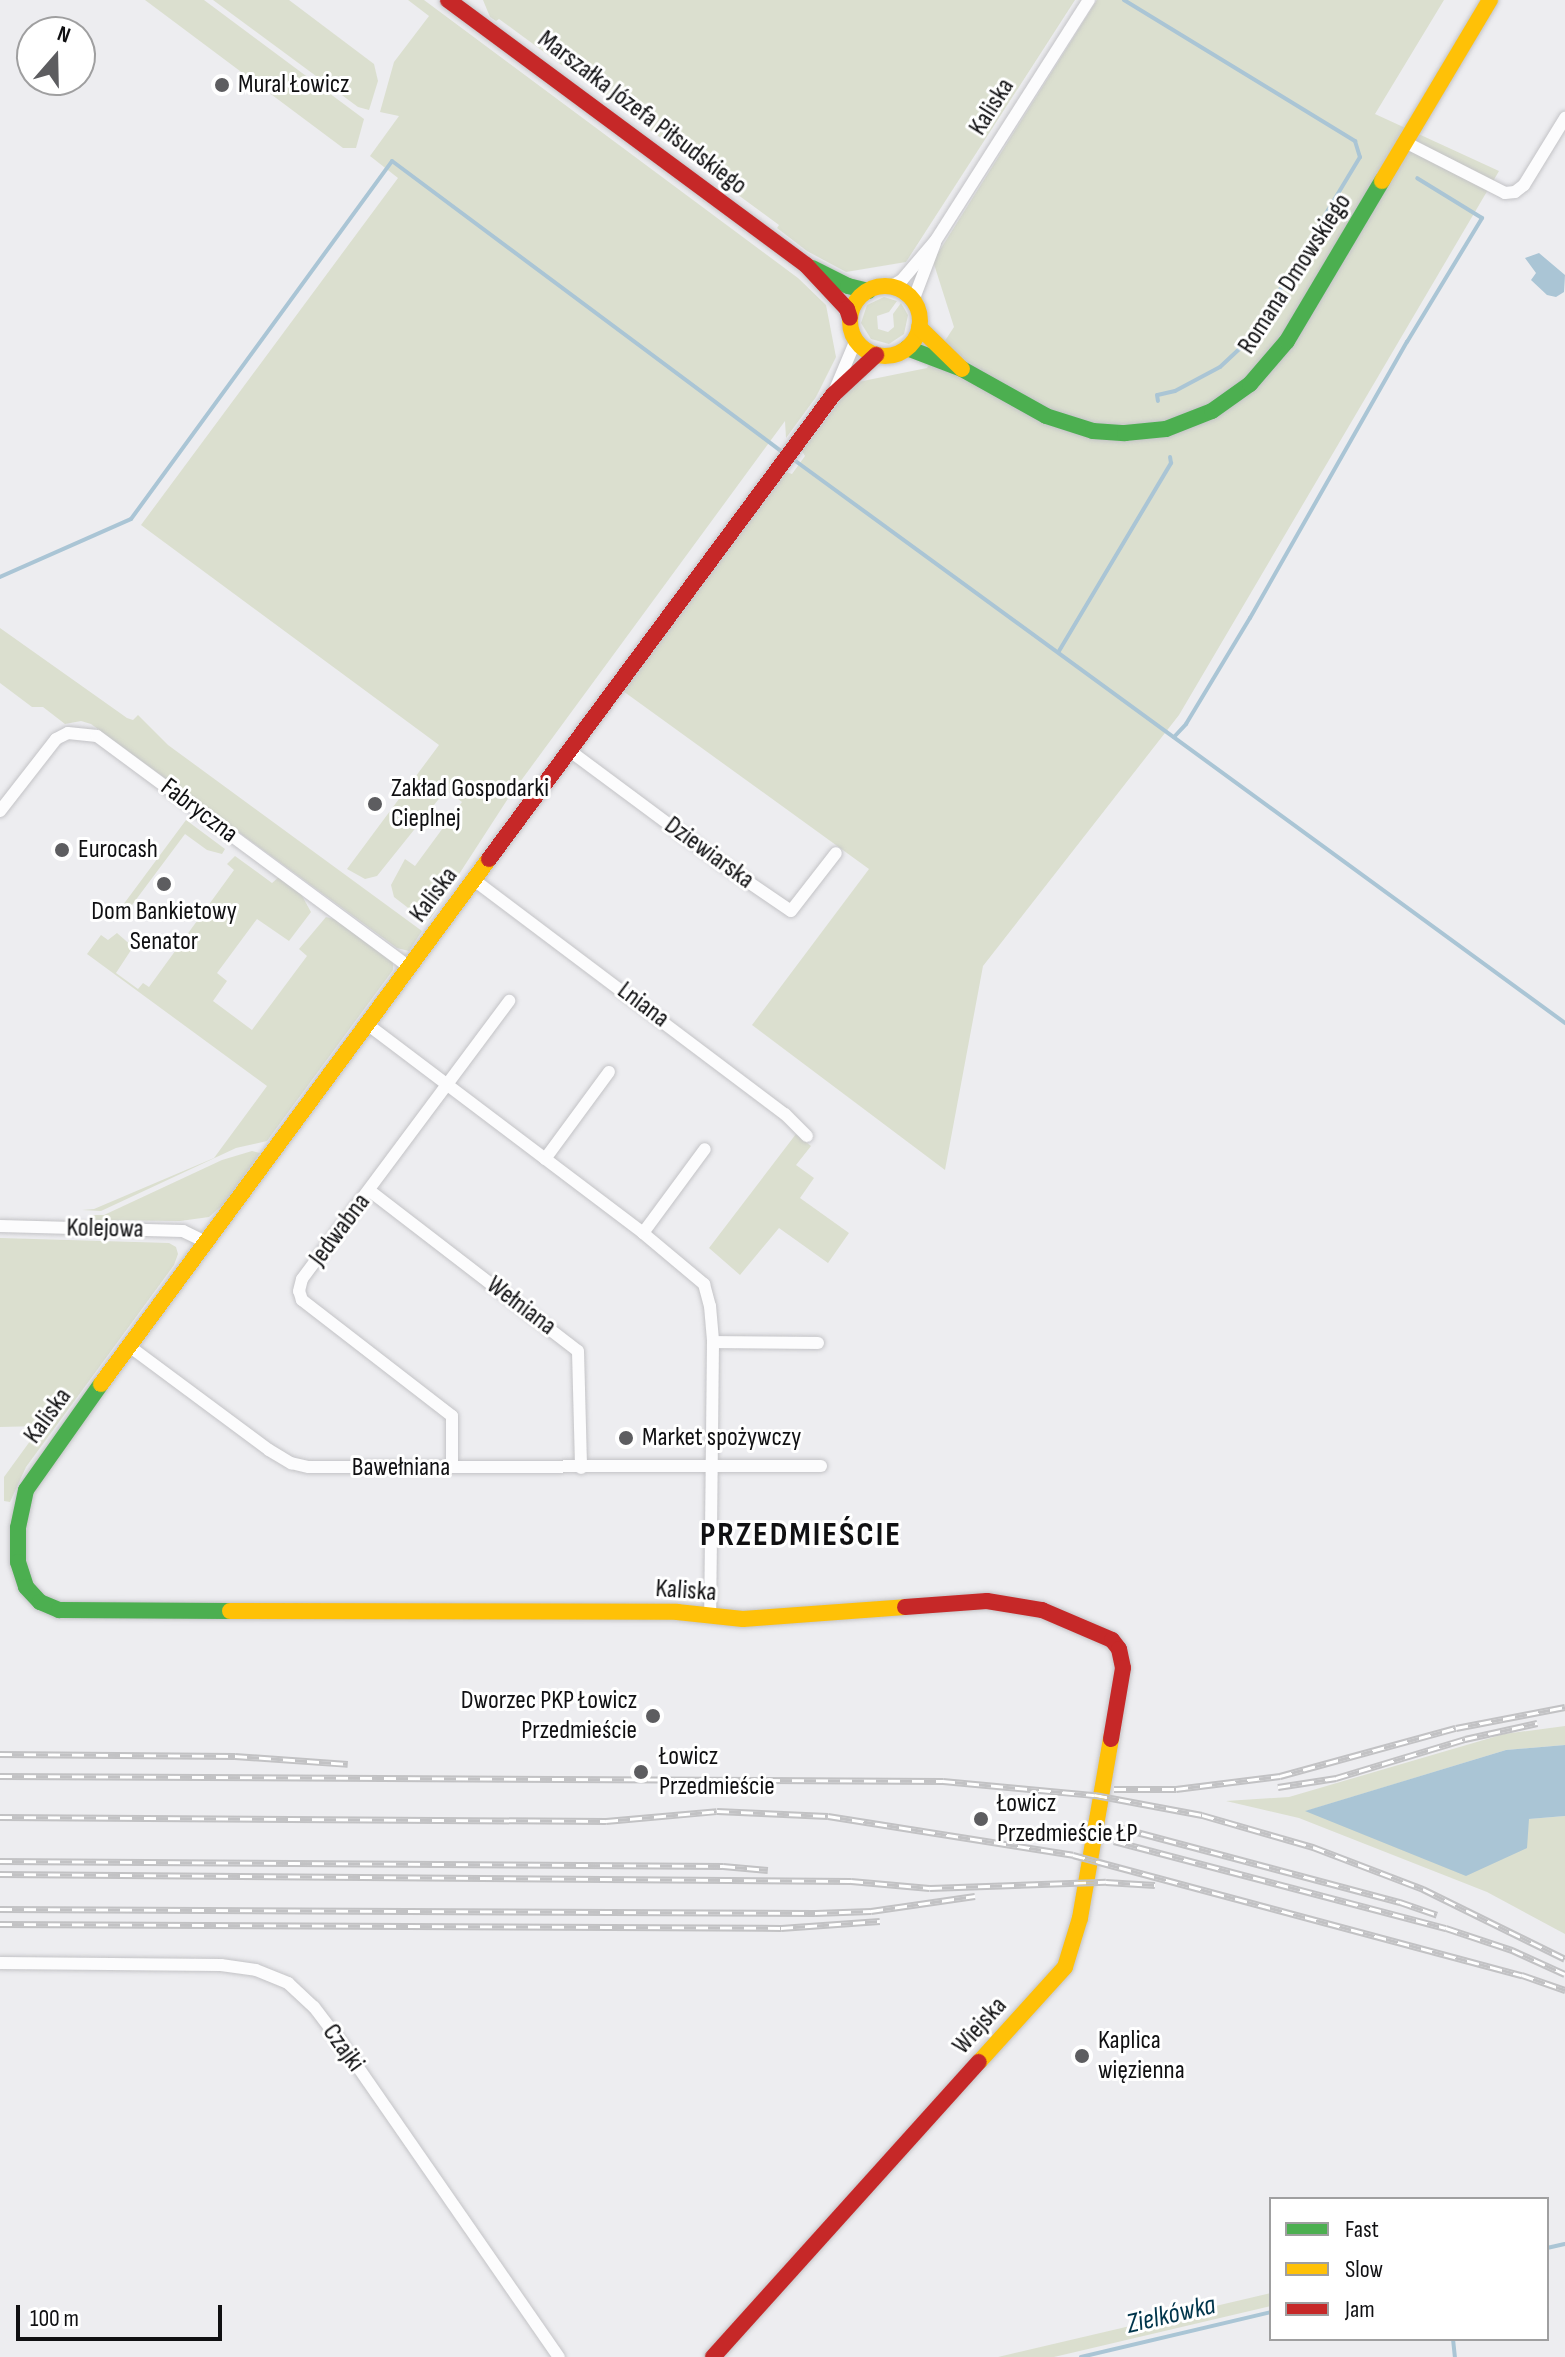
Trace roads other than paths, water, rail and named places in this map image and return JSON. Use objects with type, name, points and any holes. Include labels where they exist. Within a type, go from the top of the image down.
[{"type":"street","name":"Marszałka Józefa Piłsudskiego","points":[[448,0],[806,265],[848,286],[868,291]]},
{"type":"street","name":"Kaliska","points":[[890,287],[902,280],[936,240],[1089,0]]},
{"type":"street","name":"Romana Dmowskiego","points":[[907,348],[962,369],[1046,416],[1093,431],[1125,433],[1166,429],[1212,411],[1250,384],[1287,341],[1490,0]]},
{"type":"street","points":[[1405,142],[1505,193],[1515,192],[1524,185],[1565,118]]},
{"type":"street","name":"Kaliska","points":[[913,301],[936,240]]},
{"type":"street","name":"Marszałka Józefa Piłsudskiego","points":[[806,265],[847,309],[850,318]]},
{"type":"street","points":[[890,287],[913,301],[919,327],[907,348],[896,354],[876,355],[856,340],[850,318],[854,305],[868,291],[890,287]]},
{"type":"street","name":"Romana Dmowskiego","points":[[919,327],[962,369]]},
{"type":"street","name":"Kaliska","points":[[833,395],[856,340]]},
{"type":"street","name":"Kaliska","points":[[876,355],[833,395],[37,1471],[22,1499],[17,1539],[22,1579],[34,1598],[59,1610],[636,1612],[754,1619],[987,1601],[1053,1613],[1103,1633],[1119,1649]]},
{"type":"street","name":"Fabryczna","points":[[0,811],[56,739],[68,733],[97,736],[409,967]]},
{"type":"street","name":"Dziewiarska","points":[[570,751],[791,911],[836,853]]},
{"type":"street","name":"Lniana","points":[[474,880],[785,1114],[807,1136]]},
{"type":"street","name":"Jedwabna","points":[[452,1467],[452,1416],[302,1300],[299,1291],[302,1279],[509,1001]]},
{"type":"street","points":[[367,1024],[643,1233],[704,1284],[710,1306],[713,1342],[710,1616]]},
{"type":"street","points":[[545,1159],[609,1072]]},
{"type":"street","points":[[643,1233],[705,1149]]},
{"type":"street","name":"Wełniana","points":[[370,1191],[578,1351],[581,1468]]},
{"type":"street","name":"Kolejowa","points":[[0,1226],[183,1231],[206,1242]]},
{"type":"street","points":[[713,1342],[818,1343]]},
{"type":"street","name":"Bawełniana","points":[[129,1346],[291,1463],[309,1467],[821,1466]]},
{"type":"street","name":"Wiejska","points":[[713,2357],[1065,1967],[1080,1918],[1104,1789],[1123,1668],[1119,1649]]},
{"type":"street","name":"Czajki","points":[[0,1963],[221,1965],[256,1970],[288,1983],[314,2007],[342,2044],[559,2357]]},
{"type":"water","points":[[1539,253],[1565,275],[1564,292],[1556,297],[1547,295],[1531,280],[1536,273],[1525,258]]},
{"type":"water","points":[[1565,1745],[1565,1816],[1529,1819],[1527,1848],[1466,1876],[1305,1811],[1506,1750]]},
{"type":"waterway","points":[[1124,0],[1355,141],[1360,157],[1251,338],[1220,367],[1175,391],[1157,395],[1158,401]]},
{"type":"waterway","points":[[0,577],[131,519],[392,161],[783,452]]},
{"type":"waterway","points":[[1174,737],[1186,724],[1250,618],[1407,342],[1482,218],[1417,178]]},
{"type":"waterway","points":[[790,457],[1565,1023]]},
{"type":"waterway","points":[[1059,651],[1171,463],[1170,457]]},
{"type":"waterway","name":"Zielkówka","points":[[1549,2248],[1565,2244]]},
{"type":"waterway","name":"Zielkówka","points":[[1081,2357],[1269,2312]]},
{"type":"waterway","points":[[1453,2341],[1455,2357]]},
{"type":"railway","points":[[1114,1789],[1176,1789],[1280,1776],[1456,1728],[1565,1707]]},
{"type":"railway","points":[[1278,1787],[1336,1778],[1465,1739],[1537,1723]]},
{"type":"railway","points":[[0,1754],[235,1756],[348,1764]]},
{"type":"railway","points":[[0,1776],[943,1781],[1095,1795],[1202,1815],[1313,1847],[1423,1889],[1565,1959]]},
{"type":"railway","points":[[0,1817],[606,1821],[717,1811],[828,1816],[1073,1855],[1522,1975],[1565,1990]]},
{"type":"railway","points":[[1118,1827],[1400,1902],[1437,1915]]},
{"type":"railway","points":[[1114,1841],[1446,1928],[1512,1950],[1565,1974]]},
{"type":"railway","points":[[0,1861],[723,1866],[768,1870]]},
{"type":"railway","points":[[0,1874],[851,1881],[930,1888],[1106,1882],[1155,1885]]},
{"type":"railway","points":[[0,1909],[815,1913],[871,1911],[975,1896]]},
{"type":"railway","points":[[0,1924],[781,1928],[880,1921]]},
{"type":"place","name":"Mural Łowicz","points":[[222,85]]},
{"type":"place","name":"Zakład Gospodarki Cieplnej","points":[[375,804]]},
{"type":"place","name":"Eurocash","points":[[62,850]]},
{"type":"place","name":"Dom Bankietowy Senator","points":[[164,884]]},
{"type":"place","name":"Market spożywczy","points":[[626,1438]]},
{"type":"place","name":"Dworzec PKP Łowicz Przedmieście","points":[[653,1716]]},
{"type":"place","name":"Łowicz Przedmieście","points":[[641,1772]]},
{"type":"place","name":"Łowicz Przedmieście ŁP","points":[[981,1819]]},
{"type":"place","name":"Kaplica więzienna","points":[[1082,2056]]},
{"type":"district","name":"PRZEDMIEŚCIE","points":[[801,1535]]}]
